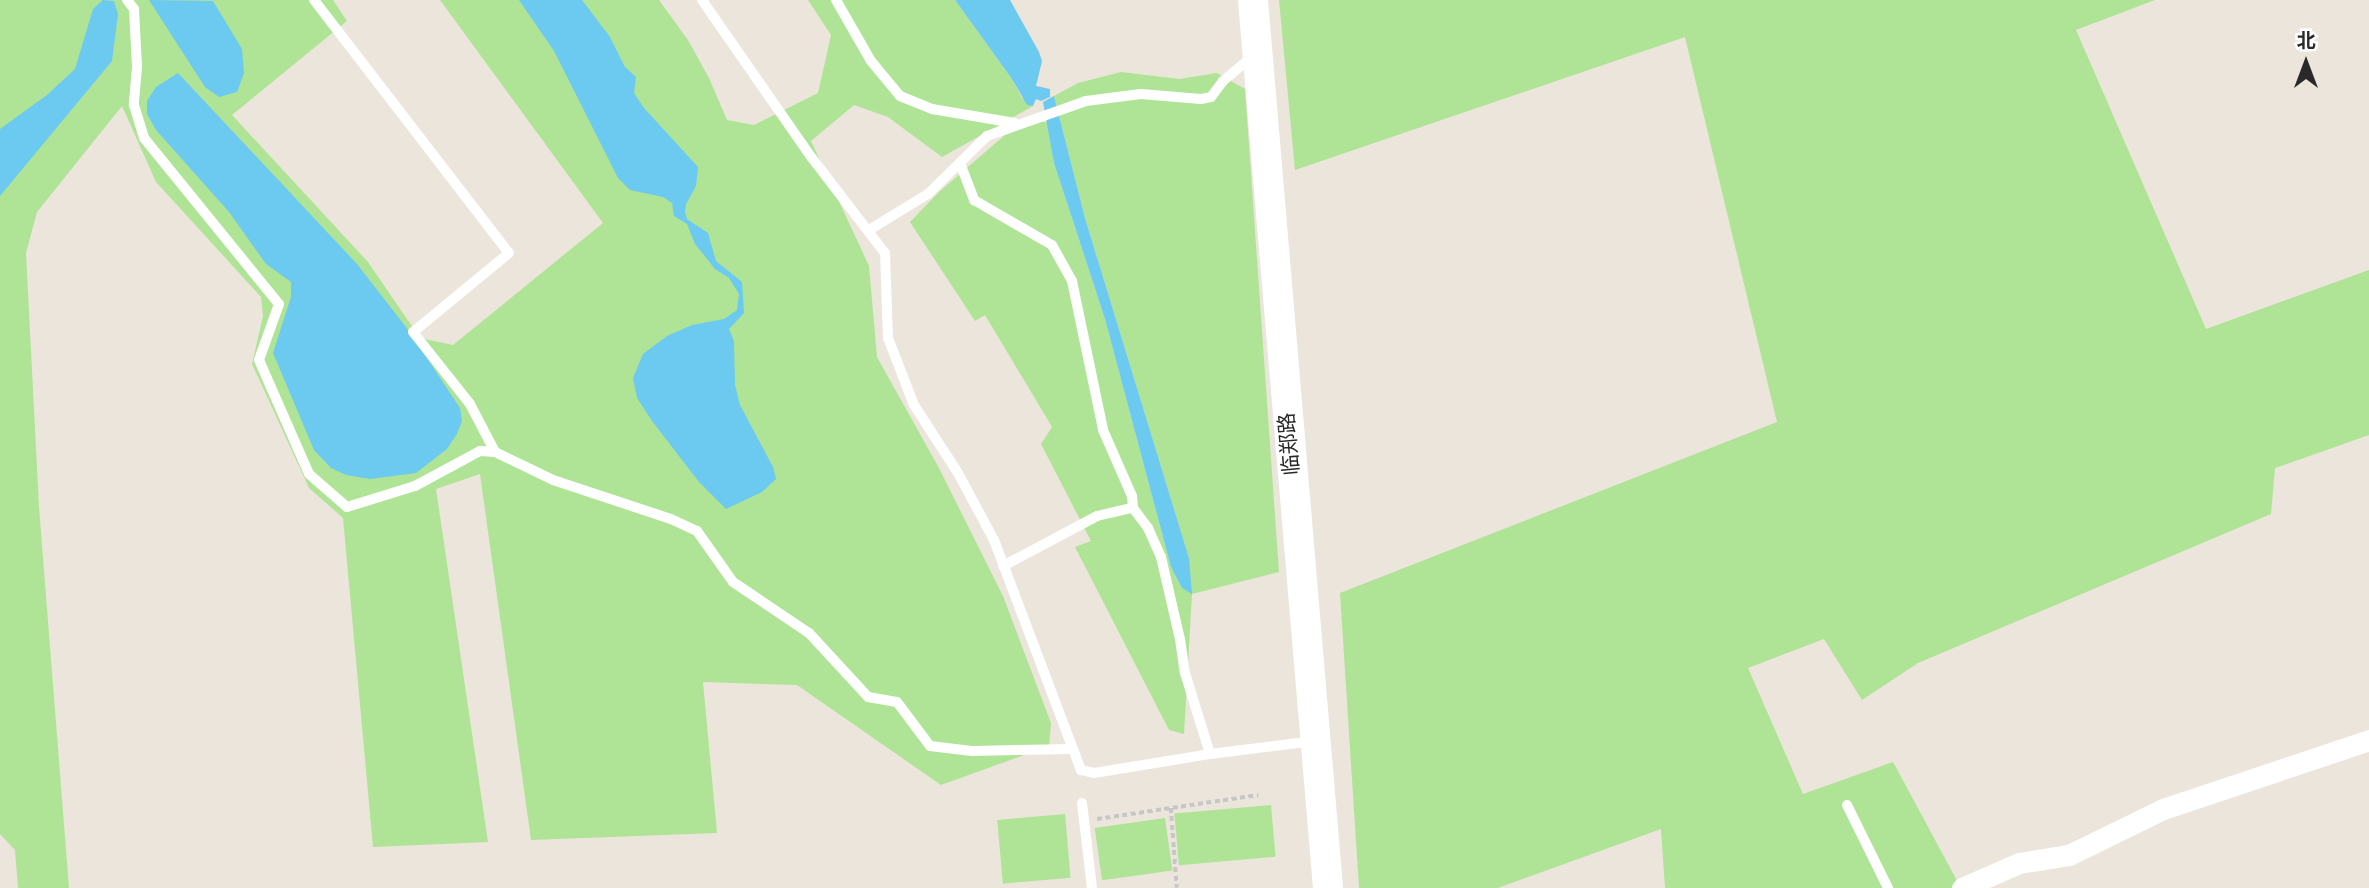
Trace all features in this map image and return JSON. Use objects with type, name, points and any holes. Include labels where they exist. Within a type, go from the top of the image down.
[{"type":"main road","name":"临郑路","points":[[1253,0],[1328,888]]},
{"type":"street","points":[[1962,888],[2019,863],[2069,855],[2163,809],[2369,740]]},
{"type":"lane","points":[[127,0],[134,9],[137,67],[134,105],[144,138],[279,304],[259,360],[309,474],[347,508],[415,486],[480,452],[495,452],[553,480],[671,519],[697,531],[733,582],[808,634],[868,697],[897,702],[930,746],[972,751],[1071,749]]},
{"type":"lane","points":[[314,0],[509,253],[413,332],[470,404],[495,452]]},
{"type":"lane","points":[[702,0],[812,158],[885,253],[888,338],[914,405],[958,473],[994,540],[1081,770],[1089,774],[1210,754],[1314,741]]},
{"type":"lane","points":[[836,0],[871,61],[900,96],[932,109],[1018,124]]},
{"type":"lane","points":[[869,230],[928,194],[987,136],[1086,101],[1141,94],[1201,99],[1211,97],[1223,81],[1246,62],[1257,61]]},
{"type":"lane","points":[[960,163],[974,200],[1052,245],[1072,281],[1103,430],[1132,496],[1133,508],[1148,528],[1161,558],[1185,673],[1210,754]]},
{"type":"lane","points":[[1003,566],[1097,516],[1133,508]]},
{"type":"lane","points":[[1082,803],[1092,888]]},
{"type":"lane","points":[[1847,805],[1888,888]]},
{"type":"path","points":[[1084,821],[1258,795]]},
{"type":"path","points":[[1171,808],[1177,888]]},
{"type":"green space","points":[[0,0],[333,0],[347,21],[232,115],[368,262],[420,338],[453,345],[603,223],[440,0],[659,0],[688,40],[709,78],[727,120],[754,125],[818,93],[831,35],[808,0],[955,0],[1012,79],[1022,98],[1033,106],[942,157],[888,117],[854,105],[811,141],[869,266],[877,357],[939,468],[1003,596],[1051,723],[1049,746],[941,785],[797,685],[703,682],[717,833],[531,840],[480,474],[436,489],[488,842],[373,847],[343,518],[309,488],[252,364],[263,316],[261,297],[156,182],[122,106],[37,212],[26,253],[39,507],[69,888],[18,888],[15,850],[0,834]]},
{"type":"green space","points":[[1279,0],[2155,0],[2076,30],[2206,329],[2369,270],[2369,435],[2275,468],[2271,514],[1918,663],[1862,700],[1824,639],[1748,668],[1803,794],[1893,762],[1961,888],[1665,888],[1661,829],[1498,888],[1359,888],[1340,593],[1777,422],[1685,37],[1295,170]]},
{"type":"green space","points":[[1121,72],[1179,79],[1217,73],[1245,89],[1279,572],[1192,594],[1184,734],[1169,730],[1075,547],[1091,541],[1041,444],[1052,427],[985,315],[975,321],[910,222],[939,192],[1005,135],[1040,121],[1049,123],[1054,163],[1105,319],[1171,567],[1182,588],[1189,558],[1085,218],[1054,96],[1078,83]]},
{"type":"green space","points":[[1271,805],[1276,857],[1179,865],[1174,813]]},
{"type":"green space","points":[[1065,814],[1071,878],[1003,884],[997,820]]},
{"type":"green space","points":[[1165,818],[1172,870],[1102,880],[1095,828]]},
{"type":"water","points":[[103,0],[114,1],[118,14],[112,61],[0,196],[0,129],[47,95],[75,69],[93,9]]},
{"type":"water","points":[[149,0],[213,1],[242,49],[244,73],[237,92],[219,97],[205,87]]},
{"type":"water","points":[[519,0],[582,0],[610,37],[625,67],[636,77],[634,93],[644,108],[698,167],[696,186],[686,204],[685,212],[687,219],[708,233],[716,261],[742,282],[744,313],[729,329],[734,341],[735,385],[740,405],[773,467],[776,479],[762,492],[726,509],[699,482],[652,421],[637,398],[633,378],[643,354],[667,336],[692,325],[724,319],[737,310],[739,294],[729,278],[715,269],[695,244],[687,224],[674,216],[672,203],[663,197],[630,190],[618,178],[554,51]]},
{"type":"water","points":[[955,0],[1010,0],[1042,61],[1036,86],[1050,89],[1050,97],[1041,101],[1036,99],[1033,106],[1027,105],[1012,79]]},
{"type":"water","points":[[178,73],[357,264],[409,331],[460,408],[462,421],[447,449],[416,473],[370,479],[346,475],[331,468],[314,450],[273,353],[291,297],[291,282],[266,264],[229,212],[156,130],[147,114],[147,101],[156,87]]},
{"type":"water","points":[[1054,96],[1085,218],[1189,558],[1192,594],[1182,588],[1171,567],[1105,319],[1054,163],[1043,102]]}]
